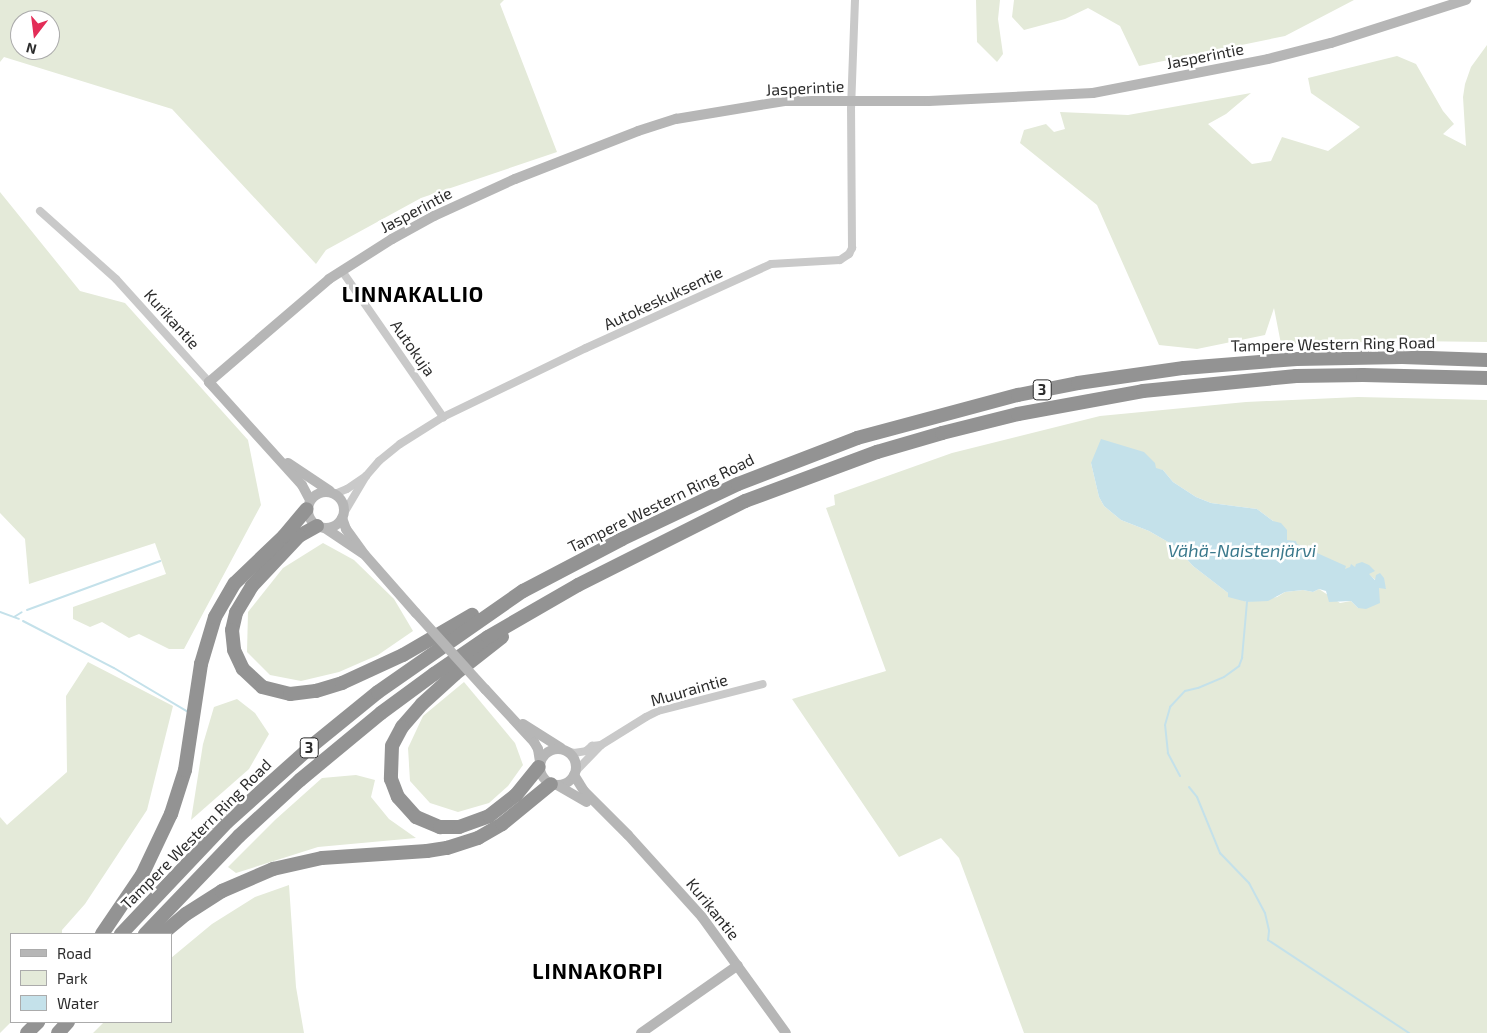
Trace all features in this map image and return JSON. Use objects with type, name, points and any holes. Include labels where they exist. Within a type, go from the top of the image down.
[{"type":"highway","name":"Tampere Western Ring Road","points":[[122,933],[227,822],[314,744],[378,692],[522,591],[682,509],[776,468],[856,438],[1018,394],[1142,373],[1237,363],[1362,358],[1487,360]]},
{"type":"highway","name":"Tampere Western Ring Road","points":[[147,933],[239,836],[325,758],[434,674],[526,615],[629,558],[745,501],[877,452],[951,430],[1081,402],[1185,385],[1296,376],[1363,375],[1487,378]]},
{"type":"highway","points":[[103,933],[142,875],[171,814],[185,770],[201,664],[215,617],[235,584],[284,536],[309,504]]},
{"type":"highway","points":[[321,527],[299,536],[252,586],[236,613],[232,641],[238,661],[254,681],[269,690],[290,694],[304,693],[342,684],[403,655],[484,608],[522,591]]},
{"type":"highway","points":[[526,615],[496,643],[455,674],[410,717],[392,746],[391,779],[398,797],[416,816],[440,827],[459,827],[479,821],[500,808],[516,795],[540,764]]},
{"type":"highway","points":[[163,933],[186,914],[222,891],[273,869],[322,858],[427,851],[464,844],[496,828],[554,785]]},
{"type":"highway","points":[[58,1033],[67,1023]]},
{"type":"main road","name":"Jasperintie","points":[[209,382],[312,292],[342,271],[434,216],[523,176],[638,130],[676,119],[785,101],[929,101],[1094,93],[1268,59],[1322,46],[1466,0]]},
{"type":"main road","name":"Kurikantie","points":[[209,382],[302,485],[309,504]]},
{"type":"main road","name":"Kurikantie","points":[[274,455],[333,493]]},
{"type":"main road","points":[[365,555],[310,518],[309,504],[319,492],[333,493],[342,502],[346,529],[365,555],[485,689],[514,718],[538,749],[542,776],[554,785],[566,783],[575,773],[575,760],[565,750],[514,718]]},
{"type":"main road","points":[[321,527],[335,526],[343,516]]},
{"type":"main road","points":[[540,764],[551,749],[565,750]]},
{"type":"main road","name":"Kurikantie","points":[[575,773],[578,785],[683,894],[738,965],[786,1033]]},
{"type":"main road","name":"Kurikantie","points":[[554,785],[574,793],[605,814]]},
{"type":"main road","points":[[641,1033],[738,965]]},
{"type":"street","points":[[852,101],[855,0]]},
{"type":"street","name":"Autokeskuksentie","points":[[333,493],[347,489],[366,476],[400,444],[443,417],[577,352],[771,264],[840,260],[849,254],[852,248],[852,101]]},
{"type":"street","name":"Kurikantie","points":[[40,211],[116,279],[209,382]]},
{"type":"street","name":"Autokuja","points":[[342,271],[443,417]]},
{"type":"street","name":"Autokeskuksentie","points":[[343,516],[366,476]]},
{"type":"street","name":"Muuraintie","points":[[575,773],[601,745],[658,711],[762,684]]},
{"type":"street","name":"Muuraintie","points":[[565,750],[574,753],[586,751],[592,746],[601,745]]},
{"type":"green space","points":[[0,0],[504,0],[500,4],[557,152],[421,198],[326,250],[316,264],[172,109],[14,60],[60,60],[60,10],[10,10],[10,59],[4,57],[0,62]]},
{"type":"green space","points":[[976,0],[1000,0],[998,19],[1003,54],[997,62],[977,42]]},
{"type":"green space","points":[[1014,0],[1354,0],[1285,36],[1139,66],[1120,26],[1088,8],[1065,19],[1024,30],[1012,17]]},
{"type":"green space","points":[[1487,45],[1487,342],[1408,341],[1281,344],[1274,308],[1265,335],[1197,349],[1159,345],[1097,205],[1020,143],[1024,130],[1046,124],[1054,132],[1065,129],[1060,112],[1128,115],[1251,93],[1226,114],[1208,124],[1252,164],[1271,161],[1282,137],[1328,151],[1360,127],[1311,93],[1308,78],[1397,56],[1416,64],[1443,111],[1454,124],[1443,134],[1466,146],[1463,97],[1465,84],[1471,67]]},
{"type":"green space","points":[[0,192],[80,291],[125,303],[248,440],[261,505],[184,649],[169,649],[139,634],[129,638],[102,622],[90,627],[73,619],[73,607],[166,574],[155,543],[29,584],[25,539],[0,513]]},
{"type":"green space","points":[[1358,397],[1487,400],[1487,1033],[1024,1033],[959,858],[941,838],[899,857],[792,699],[886,671],[826,508],[835,505],[834,495],[952,453],[1100,416],[1246,402]],"holes":[[[1091,463],[1163,470],[1173,482],[1196,497],[1211,503],[1257,509],[1273,521],[1287,540],[1345,570],[1355,567],[1386,588],[1379,588],[1358,608],[1351,601],[1340,603],[1319,589],[1313,592],[1303,590],[1285,592],[1277,597],[1247,602],[1232,596],[1193,566],[1175,546],[1149,531],[1121,520],[1104,506],[1099,497]]]},
{"type":"green space","points":[[323,543],[354,560],[394,599],[413,631],[378,655],[339,672],[301,681],[270,675],[247,652],[248,612],[283,568]]},
{"type":"green space","points":[[88,662],[173,706],[147,810],[85,904],[62,930],[62,933],[10,933],[10,1023],[0,1033],[0,817],[7,825],[67,772],[66,696]]},
{"type":"green space","points":[[464,682],[515,743],[523,765],[508,786],[489,803],[458,812],[430,803],[410,781],[408,748],[423,716]]},
{"type":"green space","points":[[237,699],[255,713],[269,734],[249,769],[191,820],[203,744],[214,707]]},
{"type":"green space","points":[[356,775],[375,780],[371,797],[389,819],[416,838],[318,847],[236,873],[228,867],[275,820],[322,778]]},
{"type":"green space","points":[[289,885],[296,987],[304,1033],[93,1033],[103,1023],[172,1023],[172,957],[212,924],[255,897]]},
{"type":"water","name":"Vähä-Naistenjärvi","points":[[1101,439],[1144,452],[1155,463],[1156,468],[1163,470],[1173,482],[1196,497],[1211,503],[1257,509],[1273,521],[1281,523],[1287,530],[1287,540],[1296,541],[1297,544],[1346,566],[1345,569],[1350,567],[1351,564],[1355,567],[1356,564],[1362,562],[1369,565],[1375,571],[1369,574],[1375,580],[1376,575],[1380,573],[1384,578],[1386,589],[1379,588],[1380,603],[1366,609],[1358,608],[1351,601],[1329,602],[1326,591],[1319,589],[1313,592],[1303,590],[1285,592],[1268,601],[1247,602],[1228,597],[1228,593],[1193,566],[1175,546],[1149,531],[1121,520],[1104,506],[1099,497],[1091,463]]},
{"type":"waterway","points":[[27,610],[160,561]]},
{"type":"waterway","points":[[1180,776],[1168,753],[1165,725],[1170,707],[1185,691],[1198,688],[1224,677],[1239,666],[1242,658],[1247,602]]},
{"type":"waterway","points":[[0,612],[19,619]]},
{"type":"waterway","points":[[14,617],[22,612]]},
{"type":"waterway","points":[[23,621],[114,668],[188,712]]},
{"type":"waterway","points":[[1189,787],[1197,797],[1220,853],[1249,883],[1265,913],[1269,931],[1268,940],[1409,1033]]},
{"type":"district","name":"LINNAKALLIO","points":[[413,294]]},
{"type":"district","name":"LINNAKORPI","points":[[598,971]]}]
